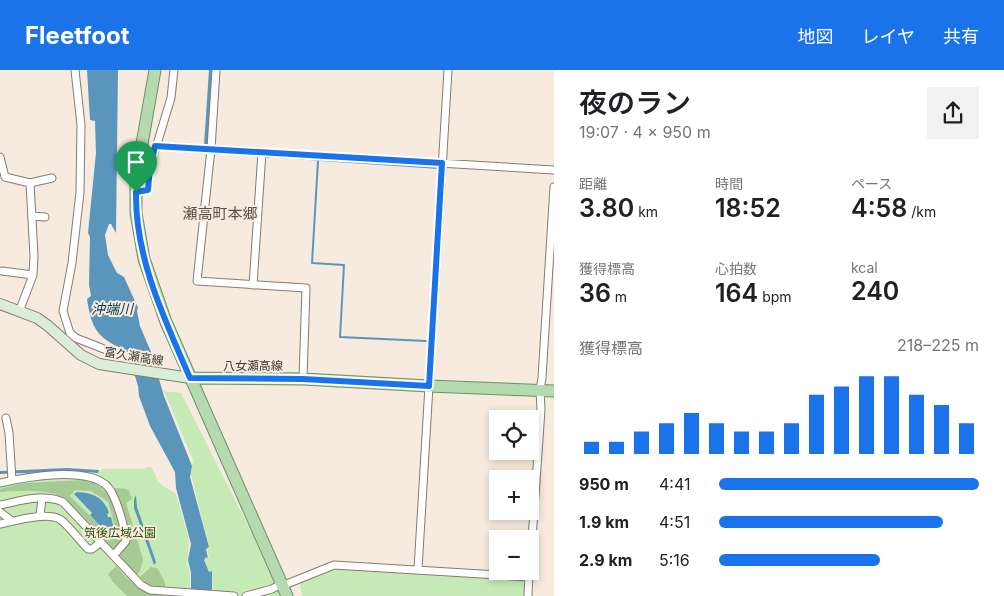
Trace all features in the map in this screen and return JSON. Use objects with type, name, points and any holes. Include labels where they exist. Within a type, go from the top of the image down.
[{"type":"main road","points":[[155,70],[136,178],[136,213],[144,259],[166,322],[283,589]]},
{"type":"main road","name":"富久瀬高線","points":[[0,304],[42,322],[81,355],[99,364],[190,378]]},
{"type":"main road","name":"八女瀬高線","points":[[190,378],[303,379],[554,391]]},
{"type":"street","points":[[68,344],[63,311],[72,263],[80,192],[82,141],[75,70]]},
{"type":"street","points":[[136,192],[148,190],[150,167],[155,146],[171,98],[174,70]]},
{"type":"street","points":[[216,70],[211,149],[197,281],[306,288],[303,379]]},
{"type":"street","points":[[418,569],[448,70]]},
{"type":"street","points":[[155,146],[554,170]]},
{"type":"street","points":[[254,285],[262,152]]},
{"type":"street","points":[[0,157],[5,177],[30,183],[52,178]]},
{"type":"street","points":[[19,312],[33,275],[34,256],[30,183]]},
{"type":"street","points":[[533,530],[554,187]]},
{"type":"street","points":[[32,216],[45,216]]},
{"type":"street","points":[[2,271],[33,275]]},
{"type":"street","points":[[66,323],[70,332],[76,338],[109,350]]},
{"type":"street","points":[[6,418],[9,433],[12,480]]},
{"type":"street","points":[[0,483],[45,476],[78,476],[96,479],[108,486],[114,498],[126,541],[114,555]]},
{"type":"street","points":[[40,516],[42,498]]},
{"type":"street","points":[[0,504],[55,498],[63,502],[141,585],[150,590],[170,594],[234,596]]},
{"type":"street","points":[[0,512],[12,521]]},
{"type":"street","points":[[0,524],[40,516],[54,517],[61,520],[88,549],[92,549],[101,542]]},
{"type":"street","points":[[246,596],[283,589],[334,565],[489,572]]},
{"type":"street","points":[[528,596],[529,580]]},
{"type":"green space","points":[[164,391],[181,393],[272,573],[281,596],[213,596],[212,571],[209,572],[204,560],[209,557],[207,549],[209,547],[191,474],[193,460]]},
{"type":"green space","name":"筑後広域公園","points":[[152,468],[158,481],[163,486],[175,493],[178,501],[189,540],[187,564],[190,573],[190,596],[0,596],[0,481],[97,473],[103,469],[142,469]]},
{"type":"green space","points":[[83,480],[101,487],[112,501],[124,537],[115,549],[112,548],[77,510],[62,497],[55,494],[34,491],[0,492],[0,489],[25,483]],"holes":[[[75,490],[91,491],[108,502],[117,533],[112,538],[70,496]]]},
{"type":"green space","points":[[112,489],[126,489],[129,491],[132,499],[126,503],[143,559],[140,570],[136,575],[119,556],[129,541]]},
{"type":"green space","points":[[116,566],[137,586],[148,592],[164,596],[127,596],[112,581],[108,574]]},
{"type":"green space","points":[[151,567],[157,568],[165,582],[165,587],[154,586],[142,580],[140,577]]},
{"type":"green space","points":[[335,568],[489,577],[489,580],[523,580],[526,583],[525,596],[302,596],[300,583]]},
{"type":"water","name":"沖端川","points":[[87,70],[118,70],[116,233],[111,224],[109,224],[105,235],[108,255],[117,273],[124,277],[138,308],[140,326],[151,352],[164,396],[192,466],[190,477],[209,547],[206,549],[208,558],[206,557],[204,560],[209,572],[212,571],[212,596],[191,596],[191,573],[188,560],[191,544],[176,488],[175,472],[150,426],[139,396],[138,386],[128,353],[100,335],[93,324],[89,312],[87,299],[91,296],[89,285],[90,237],[88,233],[96,153],[95,121],[90,120]]},
{"type":"water","points":[[209,70],[212,70],[208,145],[204,145]]},
{"type":"water","points":[[265,156],[439,167],[439,169],[320,161]]},
{"type":"water","points":[[67,468],[99,470],[98,473],[70,471],[0,474],[0,471]]},
{"type":"water","points":[[77,492],[88,493],[104,503],[109,513],[107,514],[108,517],[111,517],[115,532],[110,537],[90,515],[92,513],[74,494]]},
{"type":"water","points":[[136,495],[137,507],[156,562],[154,565],[134,508]]},
{"type":"waterway","points":[[318,161],[312,263],[344,265],[340,337],[426,341]]},
{"type":"district","name":"瀬高町本郷","points":[[220,213]]},
{"type":"route","points":[[155,146],[442,163],[429,386],[303,379],[190,378],[166,322],[144,259],[139,239],[136,192],[148,190],[150,167],[155,146]]}]
